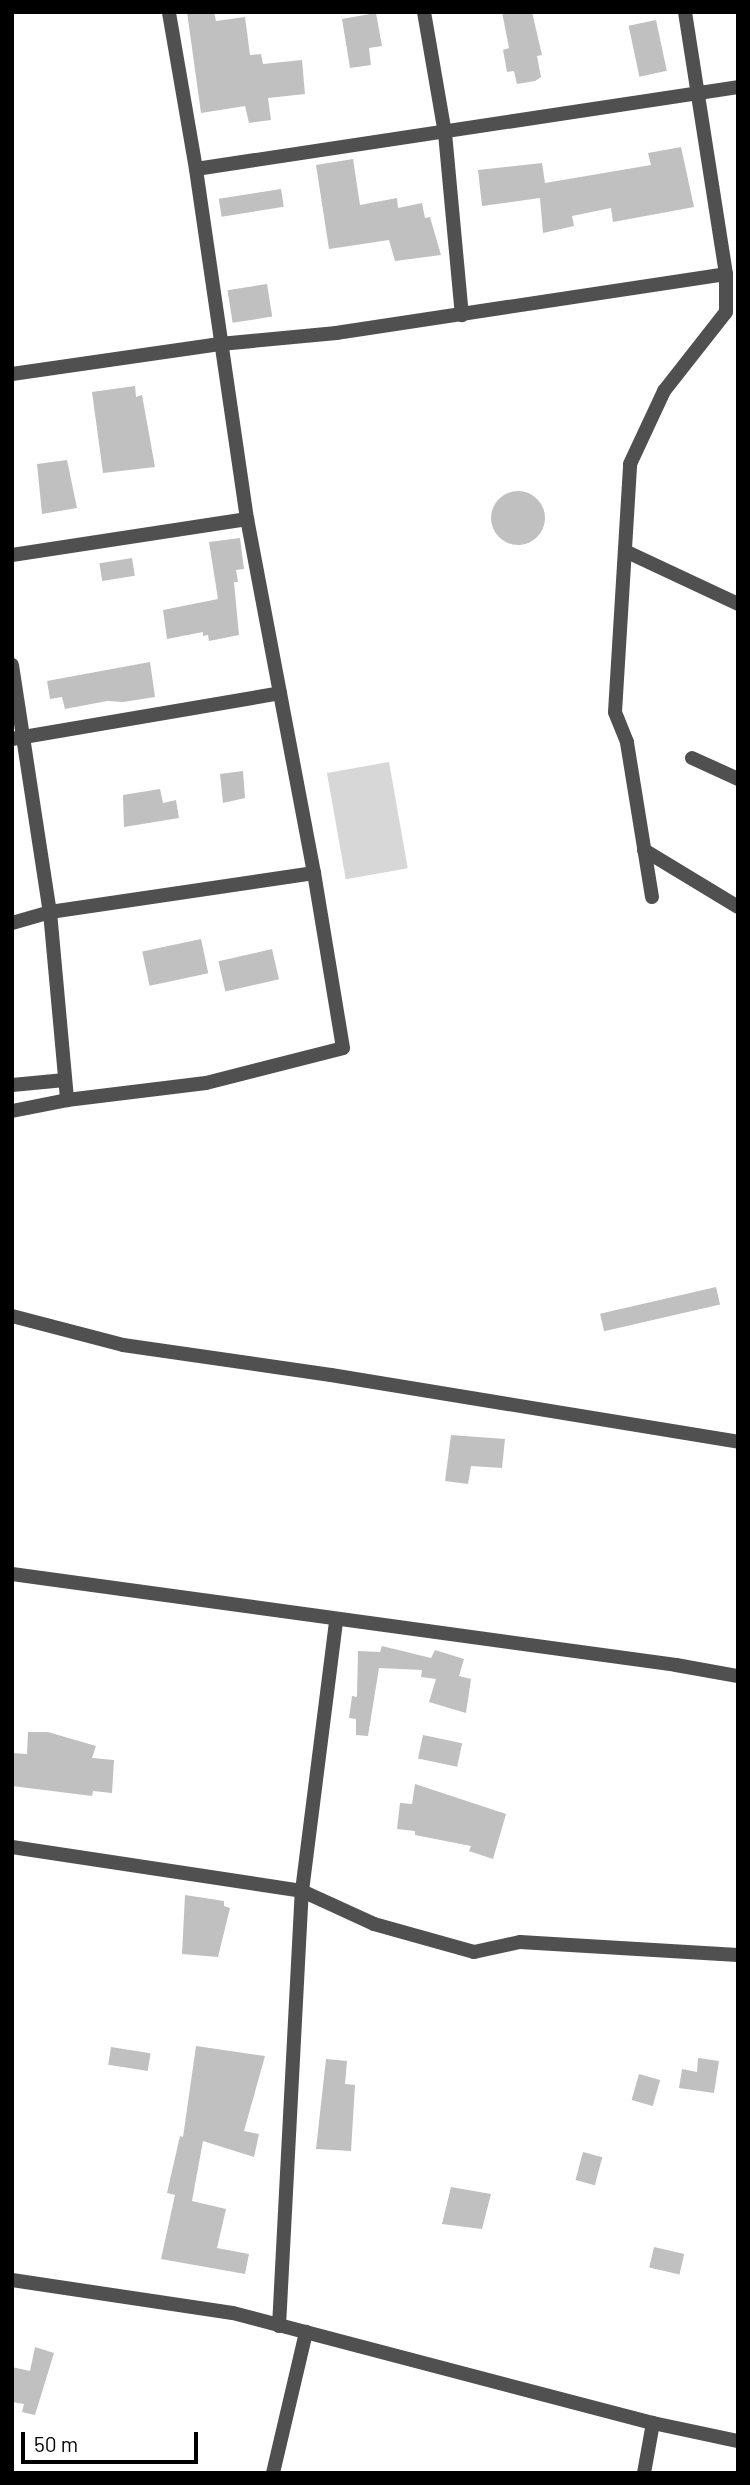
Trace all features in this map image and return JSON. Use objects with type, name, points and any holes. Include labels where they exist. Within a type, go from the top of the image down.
[{"type":"street","points":[[12,1111],[67,1100],[206,1083],[343,1048],[314,873],[247,519],[196,169],[169,12]]},
{"type":"street","points":[[424,12],[445,133],[462,315]]},
{"type":"street","points":[[652,897],[627,742],[615,712],[630,464],[664,391],[726,312],[726,274],[685,12]]},
{"type":"street","points":[[196,169],[738,87]]},
{"type":"street","points":[[12,374],[220,344],[336,333],[726,274]]},
{"type":"street","points":[[12,555],[247,519]]},
{"type":"street","points":[[625,551],[738,604]]},
{"type":"street","points":[[12,665],[18,737],[50,912],[67,1100]]},
{"type":"street","points":[[18,737],[280,693]]},
{"type":"street","points":[[692,758],[738,779]]},
{"type":"street","points":[[644,850],[738,907]]},
{"type":"street","points":[[12,923],[50,912],[314,873]]},
{"type":"street","points":[[12,1085],[65,1080]]},
{"type":"street","points":[[12,1316],[122,1345],[331,1375],[738,1442]]},
{"type":"street","points":[[12,1574],[336,1621],[676,1665],[738,1676]]},
{"type":"street","points":[[279,2326],[302,1891],[336,1621]]},
{"type":"street","points":[[12,1847],[302,1891],[374,1924],[474,1952],[520,1942],[738,1955]]},
{"type":"street","points":[[12,2280],[233,2313],[653,2423],[738,2441]]},
{"type":"street","points":[[273,2473],[306,2332]]},
{"type":"street","points":[[644,2473],[653,2423]]},
{"type":"shaded area","points":[[389,762],[408,868],[346,879],[327,773]]},
{"type":"building","points":[[187,12],[214,12],[216,21],[245,17],[250,55],[261,54],[263,64],[302,60],[305,94],[268,98],[271,120],[249,123],[245,106],[201,113]]},
{"type":"building","points":[[502,12],[532,12],[542,55],[537,56],[541,77],[535,81],[517,84],[514,71],[507,72],[503,50],[509,48]]},
{"type":"building","points":[[376,13],[382,46],[369,48],[371,65],[350,68],[342,19]]},
{"type":"building","points":[[656,20],[667,71],[639,77],[629,26]]},
{"type":"building","points":[[681,147],[694,207],[613,222],[611,208],[572,216],[574,226],[543,233],[540,198],[482,206],[478,170],[542,163],[545,183],[651,165],[648,153]]},
{"type":"building","points":[[353,159],[360,205],[397,198],[398,208],[422,203],[425,218],[430,217],[441,255],[395,261],[389,240],[329,249],[316,165]]},
{"type":"building","points":[[281,189],[284,207],[222,217],[219,199]]},
{"type":"building","points":[[267,284],[272,317],[233,323],[227,290]]},
{"type":"building","points":[[135,386],[136,397],[142,395],[155,467],[103,473],[92,392]]},
{"type":"building","points":[[67,460],[77,508],[42,514],[37,464]]},
{"type":"building","points":[[518,491],[537,499],[545,518],[537,537],[518,545],[499,537],[491,518],[499,499]]},
{"type":"building","points":[[240,538],[244,569],[236,570],[238,582],[234,582],[239,635],[209,641],[208,635],[203,636],[203,632],[167,639],[163,610],[218,599],[209,542]]},
{"type":"building","points":[[132,558],[135,576],[102,581],[99,563]]},
{"type":"building","points":[[150,662],[155,697],[123,702],[107,701],[65,709],[62,697],[50,699],[47,681]]},
{"type":"building","points":[[243,771],[245,798],[223,803],[220,774]]},
{"type":"building","points":[[160,789],[163,803],[176,800],[179,818],[124,827],[123,795]]},
{"type":"building","points":[[201,939],[208,973],[150,986],[142,951]]},
{"type":"building","points":[[272,949],[279,979],[225,992],[218,961]]},
{"type":"building","points":[[716,1287],[720,1305],[604,1331],[600,1314]]},
{"type":"building","points":[[451,1435],[505,1439],[502,1468],[471,1466],[468,1484],[445,1481]]},
{"type":"building","points":[[382,1646],[431,1658],[435,1650],[464,1659],[459,1676],[471,1679],[466,1713],[429,1702],[436,1679],[421,1677],[422,1670],[379,1668],[368,1736],[356,1735],[356,1719],[349,1718],[352,1696],[357,1697],[358,1651],[380,1652]]},
{"type":"building","points":[[28,1732],[48,1732],[96,1746],[92,1758],[114,1760],[112,1793],[93,1791],[92,1796],[12,1786],[12,1753],[27,1754]]},
{"type":"building","points":[[423,1735],[462,1743],[457,1767],[418,1758]]},
{"type":"building","points":[[415,1784],[506,1814],[493,1859],[469,1851],[471,1846],[397,1829],[400,1803],[412,1804]]},
{"type":"building","points":[[185,1895],[224,1901],[224,1906],[230,1908],[218,1957],[182,1954]]},
{"type":"building","points":[[196,2046],[265,2056],[244,2131],[259,2134],[254,2157],[203,2141],[192,2201],[226,2209],[217,2248],[249,2254],[245,2274],[161,2259],[175,2195],[167,2193],[180,2136],[183,2137]]},
{"type":"building","points":[[111,2047],[151,2053],[148,2071],[108,2065]]},
{"type":"building","points":[[698,2058],[719,2061],[714,2093],[679,2088],[682,2069],[697,2072]]},
{"type":"building","points":[[326,2059],[347,2061],[345,2084],[355,2085],[351,2151],[316,2149]]},
{"type":"building","points":[[639,2074],[660,2080],[653,2106],[632,2100]]},
{"type":"building","points":[[583,2152],[602,2157],[595,2185],[575,2180]]},
{"type":"building","points":[[451,2187],[491,2194],[482,2229],[442,2224]]},
{"type":"building","points":[[654,2247],[684,2254],[679,2274],[649,2267]]},
{"type":"building","points":[[35,2347],[54,2353],[35,2415],[22,2412],[24,2404],[12,2402],[12,2367],[30,2371]]}]
